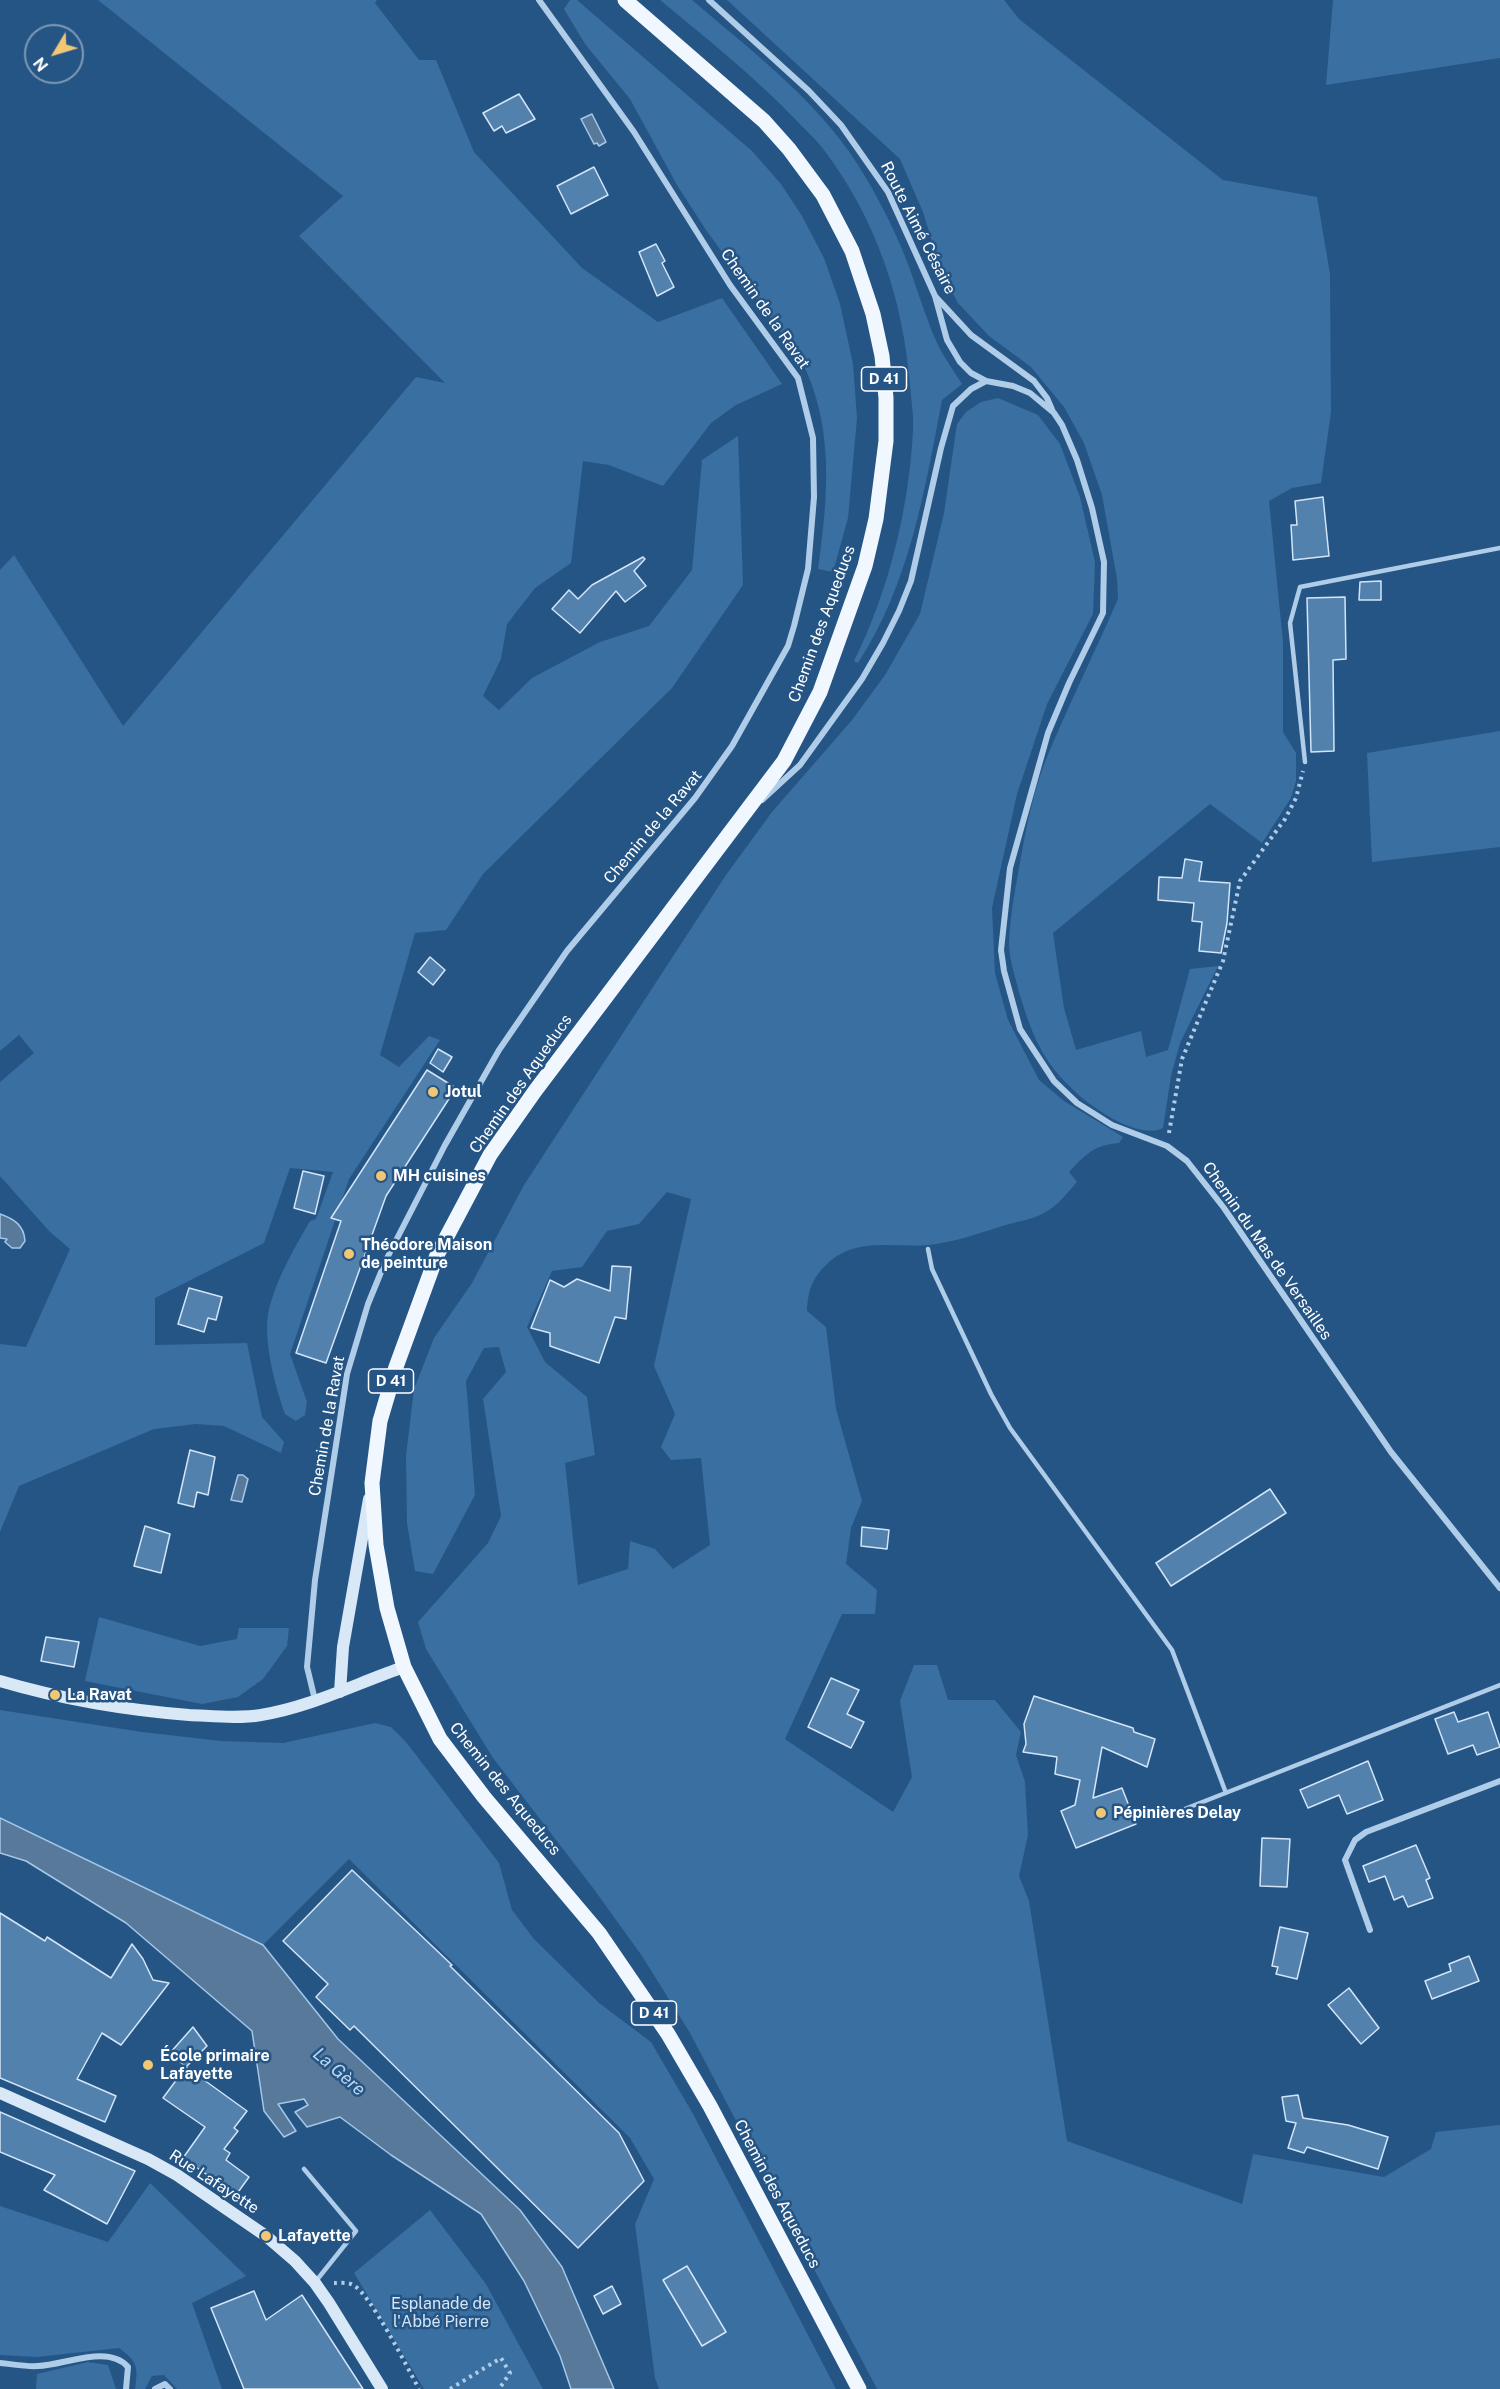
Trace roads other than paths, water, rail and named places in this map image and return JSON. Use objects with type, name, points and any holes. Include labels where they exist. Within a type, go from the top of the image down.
[{"type":"main road","name":"Chemin des Aqueducs","points":[[625,0],[764,121],[823,195],[852,251],[873,314],[882,356],[886,398],[886,441],[876,519],[865,566],[820,692],[784,761],[575,1037],[490,1155],[436,1255],[396,1366],[380,1421],[372,1483],[376,1545],[387,1608],[404,1667],[440,1739],[484,1797],[598,1934],[668,2034],[710,2106],[859,2389]]},
{"type":"street","name":"Chemin de la Ravat","points":[[315,1700],[306,1667],[315,1580],[347,1374],[368,1304],[386,1260],[445,1145],[499,1050],[567,951],[695,798],[732,746],[788,646],[808,569],[814,497],[813,438],[798,378],[730,285],[634,132],[539,0]]},
{"type":"street","name":"Route Aimé Césaire","points":[[709,0],[810,91],[841,125],[888,192],[935,296],[972,335],[1034,381],[1047,398],[1054,413]]},
{"type":"street","name":"Chemin du Mas de Versailles","points":[[935,296],[952,353],[971,373],[986,381],[1013,386],[1030,393],[1054,413],[1062,425],[1092,508],[1104,562],[1103,613],[1048,733],[1010,868],[1001,950],[1004,971],[1020,1029],[1054,1081],[1077,1103],[1112,1125],[1167,1146],[1187,1161],[1224,1208],[1390,1452],[1500,1588]]},
{"type":"street","points":[[740,820],[800,765],[862,679],[883,643],[911,581],[953,406],[971,389],[986,381]]},
{"type":"street","points":[[339,1692],[343,1647],[372,1483]]},
{"type":"street","points":[[0,1681],[55,1695],[110,1705],[240,1718],[262,1715],[315,1700],[404,1667]]},
{"type":"street","points":[[1370,1930],[1345,1860],[1355,1840],[1366,1832],[1500,1781]]},
{"type":"street","name":"Rue Lafayette","points":[[0,2093],[126,2148],[177,2175],[266,2236],[315,2283],[382,2389]]},
{"type":"street","points":[[0,2363],[37,2366],[113,2356],[123,2361],[128,2367],[126,2389]]},
{"type":"street","points":[[155,2389],[165,2384],[170,2389]]},
{"type":"lane","points":[[1305,762],[1290,623],[1300,587],[1500,548]]},
{"type":"lane","points":[[928,1249],[932,1269],[991,1394],[1010,1428],[1172,1650],[1226,1793]]},
{"type":"lane","points":[[1172,1814],[1500,1685]]},
{"type":"lane","points":[[304,2169],[357,2231],[315,2283]]},
{"type":"water","points":[[592,114],[606,142],[599,146],[597,143],[594,144],[581,119]]},
{"type":"water","points":[[0,1214],[14,1221],[23,1231],[25,1241],[20,1248],[12,1248],[5,1242],[7,1239],[0,1238]]},
{"type":"water","points":[[238,1475],[243,1475],[248,1479],[242,1502],[231,1500]]},
{"type":"water","name":"La Gère","points":[[0,1818],[263,1945],[338,2039],[520,2210],[562,2267],[614,2389],[571,2389],[560,2356],[524,2281],[481,2214],[391,2155],[340,2117],[307,2127],[295,2112],[308,2105],[304,2099],[278,2104],[296,2131],[284,2137],[264,2111],[252,2031],[126,1923],[26,1861],[0,1853]]},
{"type":"place","name":"Jotul","points":[[433,1092]]},
{"type":"place","name":"MH cuisines","points":[[381,1176]]},
{"type":"place","name":"Théodore Maison de peinture","points":[[349,1254]]},
{"type":"place","name":"La Ravat","points":[[55,1695]]},
{"type":"place","name":"Pépinières Delay","points":[[1101,1813]]},
{"type":"place","name":"École primaire Lafayette","points":[[148,2065]]},
{"type":"place","name":"Lafayette","points":[[266,2236]]},
{"type":"park label","name":"Esplanade de l'Abbé Pierre","points":[[441,2313]]}]
